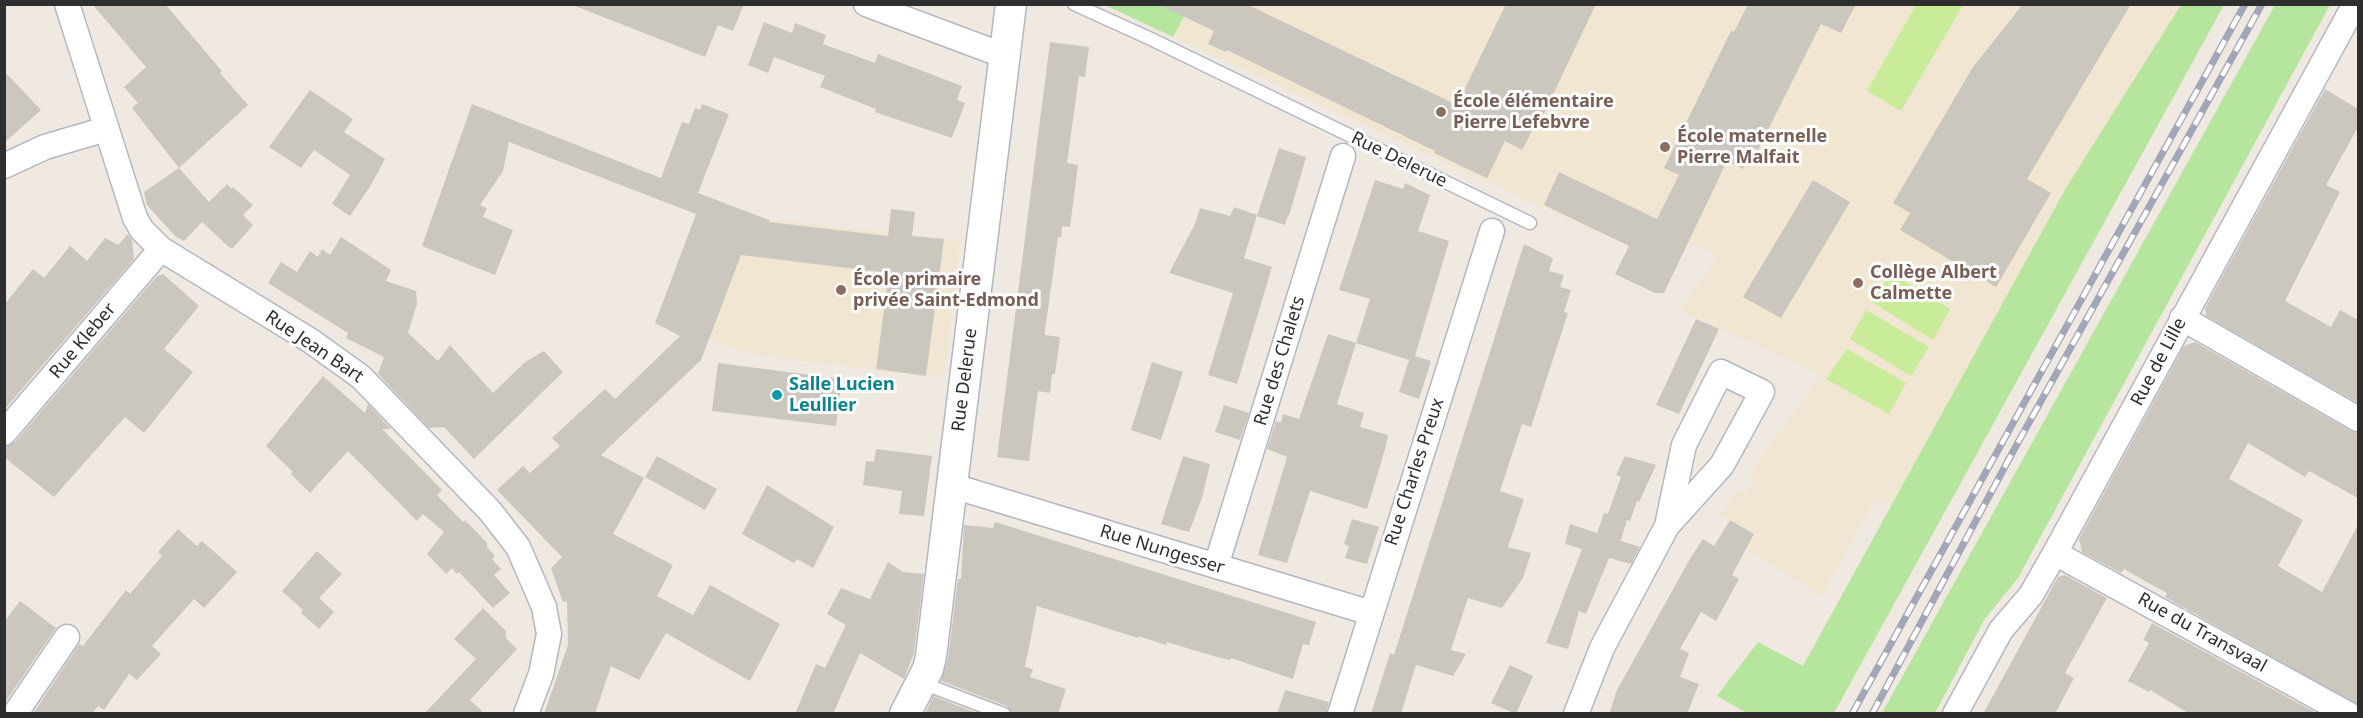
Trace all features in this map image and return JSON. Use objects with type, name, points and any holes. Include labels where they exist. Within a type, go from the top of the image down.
[{"type":"street","points":[[866,4],[1005,56]]},
{"type":"street","name":"Rue Delerue","points":[[905,714],[930,662],[1011,4]]},
{"type":"street","name":"Rue de Lille","points":[[1954,714],[2001,630],[2031,596],[2355,4]]},
{"type":"street","name":"Rue Jean Bart","points":[[70,11],[135,218],[142,230],[161,249],[311,341],[361,377],[506,528],[535,582],[547,619],[549,634],[541,674],[526,714]]},
{"type":"street","points":[[4,166],[45,147],[106,129]]},
{"type":"street","name":"Rue des Chalets","points":[[1216,566],[1343,156]]},
{"type":"street","name":"Rue Charles Preux","points":[[1340,714],[1492,231]]},
{"type":"street","name":"Rue Kleber","points":[[4,434],[161,249]]},
{"type":"street","points":[[2182,318],[2358,419]]},
{"type":"street","points":[[1576,714],[1602,648],[1667,526],[1722,465],[1762,392],[1721,372],[1684,445],[1667,526]]},
{"type":"street","name":"Rue Nungesser","points":[[953,486],[1371,613]]},
{"type":"street","name":"Rue du Transvaal","points":[[2055,553],[2348,714]]},
{"type":"street","points":[[15,714],[67,637]]},
{"type":"lane","name":"Rue Delerue","points":[[1074,4],[1530,223]]},
{"type":"lane","points":[[935,688],[1004,714]]},
{"type":"shaded area","points":[[1189,4],[2183,5],[1891,506],[1875,500],[1822,596],[1746,549],[1754,534],[1721,514],[1737,490],[1745,494],[1756,480],[1748,475],[1817,381],[1818,376],[1816,372],[1679,310],[1719,256],[1621,211],[1608,237],[1173,37]]},
{"type":"shaded area","name":"École primaire privée Saint-Edmond","points":[[756,215],[769,219],[960,241],[944,376],[925,376],[751,354],[709,339]]},
{"type":"green space","points":[[1105,5],[1190,5],[1173,37]]},
{"type":"green space","points":[[1916,5],[1963,5],[1901,111],[1867,91]]},
{"type":"green space","points":[[2181,5],[2224,5],[1834,713],[1747,713],[1717,696],[1758,642],[1803,666],[2066,188]]},
{"type":"green space","points":[[2275,5],[2330,5],[2018,578],[1984,620],[1935,713],[1882,713]]},
{"type":"green space","points":[[1890,273],[1950,309],[1933,340],[1872,302]]},
{"type":"green space","points":[[1866,310],[1929,347],[1911,376],[1850,339]]},
{"type":"green space","points":[[1847,349],[1906,383],[1889,414],[1826,379]]},
{"type":"building","points":[[92,4],[165,4],[248,105],[179,168],[132,108],[138,103],[124,87],[146,67]]},
{"type":"building","points":[[575,4],[744,4],[733,31],[718,25],[705,57],[575,6]]},
{"type":"building","name":"École élémentaire Pierre Lefebvre","points":[[1158,4],[1246,4],[1457,105],[1506,4],[1596,4],[1537,128],[1534,127],[1522,150],[1505,141],[1487,178],[1227,50],[1226,52],[1208,44],[1214,31]]},
{"type":"building","points":[[1748,4],[1856,4],[1841,33],[1821,24],[1758,150],[1753,148],[1743,169],[1727,161],[1664,293],[1655,293],[1615,274],[1629,246],[1544,205],[1559,172],[1657,219],[1679,175],[1664,168],[1731,31],[1734,32]]},
{"type":"building","points":[[2023,4],[2131,4],[2027,179],[2051,193],[1996,287],[1900,230],[1910,213],[1893,203],[1973,67]]},
{"type":"building","points":[[764,22],[792,33],[795,23],[826,35],[823,44],[875,63],[878,54],[962,86],[957,100],[965,103],[952,138],[875,112],[876,109],[820,87],[825,76],[774,57],[768,73],[748,65]]},
{"type":"building","points":[[1050,42],[1089,47],[1085,77],[1079,76],[1067,163],[1078,165],[1070,227],[1062,226],[1061,237],[1058,237],[1045,331],[1045,335],[1060,337],[1055,374],[1052,374],[1050,393],[1038,391],[1029,461],[997,457]]},
{"type":"building","points":[[4,71],[41,110],[4,143]]},
{"type":"building","points":[[2325,89],[2358,109],[2358,127],[2326,185],[2340,192],[2285,301],[2331,327],[2340,310],[2358,320],[2358,403],[2206,316],[2205,308]]},
{"type":"building","points":[[310,90],[353,119],[344,132],[385,159],[350,216],[332,204],[350,175],[314,150],[301,168],[269,147]]},
{"type":"building","points":[[472,104],[661,178],[682,122],[689,124],[695,108],[700,110],[702,104],[729,114],[698,193],[769,220],[769,222],[888,236],[891,209],[915,212],[912,236],[944,239],[926,376],[876,369],[889,273],[741,255],[701,360],[601,455],[644,478],[613,534],[673,565],[657,596],[693,615],[710,585],[780,624],[750,681],[666,633],[639,680],[611,666],[595,714],[544,714],[568,645],[567,601],[563,602],[551,568],[562,557],[497,490],[523,466],[530,473],[560,446],[552,438],[605,389],[615,399],[680,336],[655,323],[696,214],[509,142],[503,171],[480,205],[487,208],[483,217],[513,230],[495,275],[422,246]]},
{"type":"building","points":[[1279,148],[1306,157],[1285,225],[1257,216]]},
{"type":"building","points":[[179,168],[209,202],[227,184],[253,205],[243,215],[253,225],[233,248],[230,248],[202,222],[184,241],[175,236],[147,205],[144,192]]},
{"type":"building","points":[[1375,180],[1403,189],[1405,183],[1430,195],[1418,231],[1449,241],[1415,356],[1431,361],[1419,399],[1399,392],[1409,360],[1356,343],[1370,299],[1339,290]]},
{"type":"building","points":[[1813,180],[1850,202],[1781,318],[1743,297]]},
{"type":"building","points":[[1234,207],[1257,215],[1244,258],[1272,267],[1237,384],[1208,375],[1233,293],[1169,273],[1195,224],[1200,208],[1230,216]]},
{"type":"building","points":[[128,234],[132,240],[134,259],[4,410],[4,305],[33,269],[44,278],[70,246],[87,261],[105,238],[118,245]]},
{"type":"building","points":[[341,237],[391,270],[386,281],[416,291],[417,304],[408,333],[438,361],[450,345],[493,393],[525,362],[544,351],[563,372],[474,459],[444,427],[429,428],[378,374],[384,357],[346,338],[348,333],[268,283],[281,262],[297,272],[310,251],[318,257],[322,249],[330,255]]},
{"type":"building","points":[[1524,244],[1553,258],[1549,271],[1564,275],[1560,287],[1571,290],[1564,312],[1568,313],[1531,427],[1522,424],[1500,491],[1524,499],[1508,547],[1531,553],[1523,578],[1502,608],[1468,598],[1451,650],[1466,654],[1453,676],[1416,665],[1401,714],[1371,714],[1390,653],[1394,655]]},
{"type":"building","points":[[163,274],[199,306],[164,349],[193,372],[144,433],[125,417],[54,497],[4,457],[4,447],[15,442],[157,276]]},
{"type":"building","points":[[1696,319],[1719,329],[1679,414],[1656,405]]},
{"type":"building","points":[[1328,334],[1356,343],[1337,404],[1364,413],[1360,427],[1388,435],[1367,509],[1310,491],[1287,563],[1258,555],[1287,457],[1267,449],[1276,421],[1281,423],[1283,414],[1299,419]]},
{"type":"building","points":[[2195,342],[2358,433],[2358,498],[2309,471],[2305,477],[2248,443],[2229,479],[2303,520],[2278,566],[2322,592],[2358,525],[2358,705],[2165,597],[2167,593],[2124,569],[2121,573],[2082,552],[2079,539],[2184,346]]},
{"type":"building","points":[[1152,362],[1183,372],[1161,440],[1131,430]]},
{"type":"building","name":"Salle Lucien Leullier","points":[[718,363],[842,379],[836,426],[712,411]]},
{"type":"building","points":[[323,376],[365,413],[368,404],[391,429],[382,429],[442,490],[437,495],[487,543],[487,547],[495,556],[492,559],[501,569],[494,575],[510,593],[493,608],[459,572],[457,574],[452,568],[446,574],[427,554],[444,532],[423,514],[417,521],[348,451],[310,493],[291,474],[293,472],[266,446]]},
{"type":"building","points":[[1224,405],[1249,413],[1240,440],[1215,432]]},
{"type":"building","points":[[876,449],[932,456],[924,516],[899,514],[902,491],[863,485],[866,461],[874,462]]},
{"type":"building","points":[[657,456],[717,489],[705,510],[645,477]]},
{"type":"building","points":[[1183,456],[1210,464],[1202,498],[1189,532],[1161,524]]},
{"type":"building","points":[[1625,456],[1656,465],[1639,502],[1637,501],[1630,521],[1627,520],[1621,540],[1618,540],[1640,547],[1631,564],[1609,558],[1586,614],[1579,611],[1568,649],[1546,643],[1582,549],[1565,544],[1570,524],[1597,533],[1604,513],[1608,514],[1621,477],[1616,475]]},
{"type":"building","points":[[767,485],[834,527],[813,568],[797,559],[794,563],[742,534]]},
{"type":"building","points":[[1352,519],[1379,527],[1367,564],[1345,558],[1349,546],[1344,544]]},
{"type":"building","points":[[1730,520],[1754,534],[1732,575],[1739,579],[1716,621],[1701,612],[1680,649],[1689,653],[1680,677],[1699,684],[1687,714],[1609,714],[1617,690],[1691,557],[1703,539],[1714,546]]},
{"type":"building","points":[[995,522],[1316,622],[1309,645],[1303,644],[1293,679],[1231,658],[1230,660],[1217,657],[1167,642],[1166,645],[1138,636],[1138,638],[1037,606],[1025,667],[1033,669],[1030,677],[1066,689],[1058,714],[1012,714],[1007,706],[941,681],[948,658],[958,579],[961,579],[964,525],[993,528]]},
{"type":"building","points":[[178,529],[197,546],[202,541],[237,572],[204,608],[194,599],[152,646],[161,654],[137,680],[129,674],[104,710],[98,706],[92,714],[33,714],[79,644],[83,646],[126,590],[130,594],[162,556],[158,552]]},
{"type":"building","points":[[317,551],[342,574],[319,598],[334,612],[319,629],[282,591]]},
{"type":"building","points":[[888,562],[903,572],[924,574],[914,653],[904,679],[860,653],[833,714],[795,714],[816,664],[825,668],[846,625],[827,614],[841,588],[870,599]]},
{"type":"building","points":[[2065,575],[2107,598],[2065,673],[2074,678],[2055,714],[1983,714],[2058,577]]},
{"type":"building","points":[[20,601],[56,628],[4,704],[4,622]]},
{"type":"building","points":[[483,608],[506,631],[506,638],[517,649],[470,700],[485,714],[424,714],[476,659],[454,639]]},
{"type":"building","points":[[2152,623],[2318,714],[2190,714],[2150,690],[2149,692],[2128,681],[2149,643],[2143,640]]},
{"type":"building","points":[[1510,665],[1533,676],[1516,714],[1491,703]]},
{"type":"building","points":[[1285,690],[1329,702],[1326,714],[1277,714]]},
{"type":"building","points":[[933,696],[979,714],[925,714]]},
{"type":"railway","points":[[1852,714],[2245,4]]},
{"type":"railway","points":[[1872,714],[2016,446],[2262,4]]},
{"type":"place","name":"École élémentaire Pierre Lefebvre","points":[[1441,112]]},
{"type":"place","name":"École maternelle Pierre Malfait","points":[[1665,147]]},
{"type":"place","name":"Collège Albert Calmette","points":[[1858,283]]},
{"type":"place","name":"École primaire privée Saint-Edmond","points":[[841,290]]},
{"type":"place","name":"Salle Lucien Leullier","points":[[777,395]]}]
